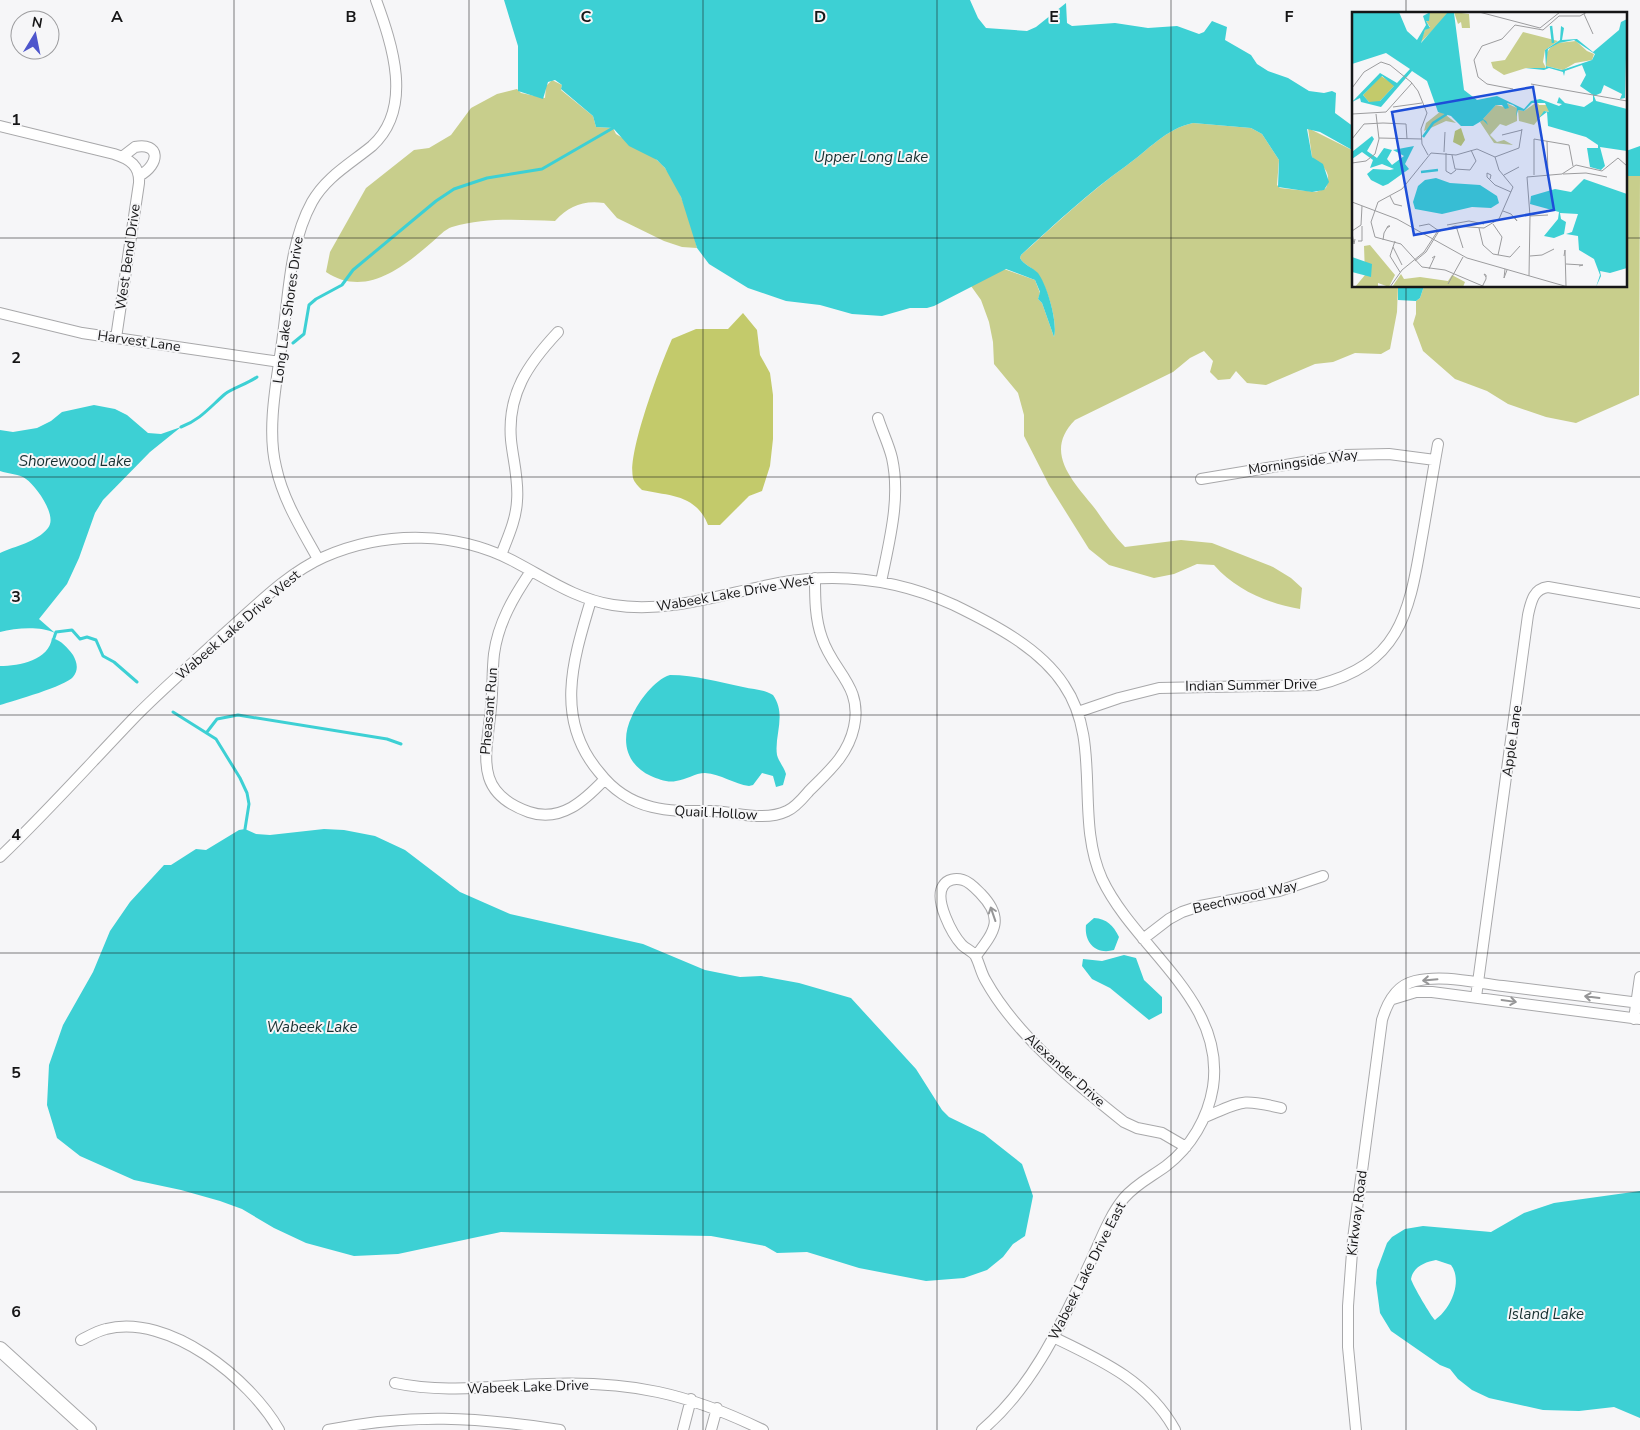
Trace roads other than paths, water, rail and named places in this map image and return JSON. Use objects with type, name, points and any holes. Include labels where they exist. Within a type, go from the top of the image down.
[{"type":"main road","points":[[0,1349],[89,1430]]},
{"type":"street","name":"Long Lake Shores Drive","points":[[318,560],[294,516],[276,466],[272,421],[297,243],[306,214],[324,185],[338,171],[372,145],[386,127],[392,115],[395,100],[395,68],[388,32],[376,0]]},
{"type":"street","points":[[0,126],[122,157],[137,168],[139,176],[154,164],[155,159],[151,150],[147,147],[135,147],[122,157]]},
{"type":"street","name":"West Bend Drive","points":[[116,338],[139,176]]},
{"type":"street","name":"Harvest Lane","points":[[0,313],[59,329],[280,362]]},
{"type":"street","points":[[501,555],[514,523],[518,499],[511,434],[514,403],[529,365],[558,332]]},
{"type":"street","points":[[878,418],[892,457],[895,484],[893,519],[882,582]]},
{"type":"street","name":"Indian Summer Drive","points":[[1078,712],[1119,698],[1159,688],[1183,686],[1305,686],[1340,679],[1359,669],[1388,644],[1407,612],[1414,588],[1438,444]]},
{"type":"street","name":"Morningside Way","points":[[1201,479],[1353,454],[1389,454],[1435,460]]},
{"type":"street","name":"Wabeek Lake Drive West","points":[[0,857],[154,698],[272,592],[318,560],[375,541],[410,537],[452,541],[501,555],[569,592],[591,600],[635,607],[670,606],[780,582],[815,578],[882,582],[921,592],[951,604],[1025,646],[1046,662],[1061,679],[1078,712]]},
{"type":"street","name":"Pheasant Run","points":[[531,571],[509,607],[496,642],[492,706],[485,746],[487,772],[494,788],[505,799],[523,810],[542,814],[566,811],[577,805],[604,779]]},
{"type":"street","name":"Quail Hollow","points":[[591,600],[575,662],[571,711],[581,746],[604,779],[637,802],[665,810],[758,816],[778,814],[794,807],[842,756],[852,735],[856,716],[851,686],[831,659],[819,629],[815,578]]},
{"type":"street","name":"Apple Lane","points":[[1476,997],[1528,615],[1534,596],[1542,588],[1548,587],[1640,602]]},
{"type":"street","name":"Wabeek Lake Drive East","points":[[982,1430],[1020,1390],[1044,1356],[1116,1208],[1137,1185],[1166,1166],[1186,1147],[1205,1117],[1213,1088],[1214,1072],[1209,1033],[1202,1018],[1185,992],[1112,898],[1097,867],[1093,852],[1084,740],[1078,712]]},
{"type":"street","name":"Beechwood Way","points":[[1143,939],[1169,919],[1182,912],[1200,906],[1279,891],[1324,876]]},
{"type":"street","name":"Alexander Drive","points":[[976,956],[994,930],[996,923],[993,909],[964,880],[948,881],[941,890],[940,900],[946,919],[962,945],[976,956],[978,968],[1003,1008],[1041,1050],[1124,1122],[1137,1128],[1162,1133],[1186,1147]]},
{"type":"street","points":[[1392,999],[1416,992],[1476,997],[1637,1019],[1640,977]]},
{"type":"street","name":"Kirkway Road","points":[[1356,1430],[1348,1347],[1351,1263],[1380,1027],[1386,1008],[1403,986],[1415,981],[1449,979],[1638,1003]]},
{"type":"street","points":[[1205,1117],[1238,1102],[1259,1103],[1281,1108]]},
{"type":"street","points":[[81,1340],[106,1328],[135,1327],[176,1339],[199,1351],[242,1383],[261,1404],[279,1430]]},
{"type":"street","points":[[1053,1337],[1108,1363],[1132,1379],[1159,1406],[1175,1430]]},
{"type":"street","name":"Wabeek Lake Drive","points":[[395,1383],[448,1389],[547,1384],[599,1384],[662,1392],[717,1408],[763,1430]]},
{"type":"street","points":[[682,1430],[691,1399]]},
{"type":"street","points":[[711,1430],[717,1408]]},
{"type":"street","points":[[328,1430],[412,1418],[455,1418],[495,1426],[560,1430]]},
{"type":"water","name":"Upper Long Lake","points":[[504,0],[970,0],[978,18],[986,28],[1027,31],[1036,27],[1066,3],[1067,23],[1072,26],[1115,23],[1148,28],[1177,26],[1199,34],[1204,32],[1212,21],[1227,27],[1225,40],[1251,55],[1257,64],[1268,71],[1288,78],[1309,91],[1324,93],[1332,91],[1336,93],[1335,113],[1352,126],[1352,150],[1320,132],[1307,129],[1312,157],[1323,164],[1329,182],[1324,190],[1312,192],[1278,187],[1279,160],[1262,134],[1251,128],[1193,123],[1166,135],[1085,197],[1021,255],[1020,258],[1038,273],[1045,286],[1053,313],[1054,337],[1042,303],[1038,299],[1040,292],[1035,280],[1006,269],[934,306],[910,308],[882,316],[852,314],[820,305],[786,301],[748,288],[709,264],[697,248],[681,197],[665,168],[657,160],[629,146],[613,128],[596,127],[593,116],[561,89],[562,85],[555,80],[548,82],[543,99],[518,91],[518,46]]},
{"type":"water","points":[[1640,146],[1640,176],[1628,176],[1628,150]]},
{"type":"water","points":[[1398,288],[1423,288],[1420,298],[1416,301],[1398,300]]},
{"type":"water","name":"Shorewood Lake","points":[[94,405],[115,409],[127,415],[148,433],[161,434],[181,427],[150,452],[103,500],[95,513],[79,558],[67,584],[39,619],[55,633],[42,629],[28,628],[0,632],[0,553],[38,537],[48,528],[50,516],[40,494],[26,479],[0,471],[0,430],[13,432],[37,428],[51,421],[62,412]]},
{"type":"water","points":[[52,638],[64,645],[76,660],[76,672],[73,677],[50,689],[0,705],[0,666],[16,665],[40,657],[50,646]]},
{"type":"water","points":[[670,675],[707,679],[773,695],[777,702],[780,718],[777,755],[786,774],[783,785],[776,787],[773,776],[762,773],[753,785],[749,786],[705,773],[680,780],[666,781],[651,776],[636,765],[631,759],[626,743],[628,725],[635,710],[653,686]]},
{"type":"water","name":"Wabeek Lake","points":[[245,829],[256,834],[270,835],[324,829],[344,830],[375,836],[405,850],[460,892],[510,914],[643,944],[705,970],[740,977],[761,976],[799,983],[851,998],[916,1069],[942,1110],[949,1117],[984,1134],[1022,1164],[1033,1196],[1025,1236],[1013,1244],[1003,1257],[987,1270],[964,1278],[926,1281],[859,1268],[807,1252],[777,1253],[765,1246],[711,1236],[501,1232],[398,1254],[354,1256],[306,1243],[274,1228],[242,1209],[181,1190],[134,1180],[80,1156],[57,1138],[47,1105],[49,1065],[63,1025],[93,972],[110,931],[130,902],[164,865],[171,865],[196,849],[206,850],[239,830]]},
{"type":"water","points":[[1094,918],[1106,921],[1117,933],[1119,937],[1114,950],[1102,951],[1092,946],[1089,942],[1086,925]]},
{"type":"water","points":[[1124,955],[1136,958],[1144,980],[1162,997],[1162,1013],[1149,1020],[1110,988],[1092,979],[1082,966],[1083,959],[1102,961]]},
{"type":"water","name":"Island Lake","points":[[1640,1191],[1640,1418],[1614,1407],[1579,1411],[1543,1410],[1489,1398],[1472,1390],[1458,1379],[1450,1369],[1440,1365],[1391,1331],[1380,1313],[1376,1283],[1377,1270],[1387,1243],[1392,1237],[1405,1229],[1423,1226],[1491,1232],[1524,1213],[1554,1203]],"holes":[[[1436,1260],[1451,1265],[1456,1279],[1454,1294],[1446,1309],[1435,1320],[1415,1287],[1411,1279],[1412,1275],[1417,1268],[1432,1261]]]},
{"type":"waterway","points":[[293,343],[304,334],[309,305],[316,299],[342,285],[353,270],[436,201],[454,189],[487,178],[542,169],[613,128]]},
{"type":"waterway","points":[[181,427],[199,417],[228,392],[257,377]]},
{"type":"waterway","points":[[54,638],[56,632],[72,630],[80,639],[87,637],[96,640],[103,656],[114,662],[137,682]]},
{"type":"waterway","points":[[173,712],[216,739],[247,793],[249,804],[245,829]]},
{"type":"waterway","points":[[207,732],[217,719],[238,715],[387,739],[401,744]]}]
